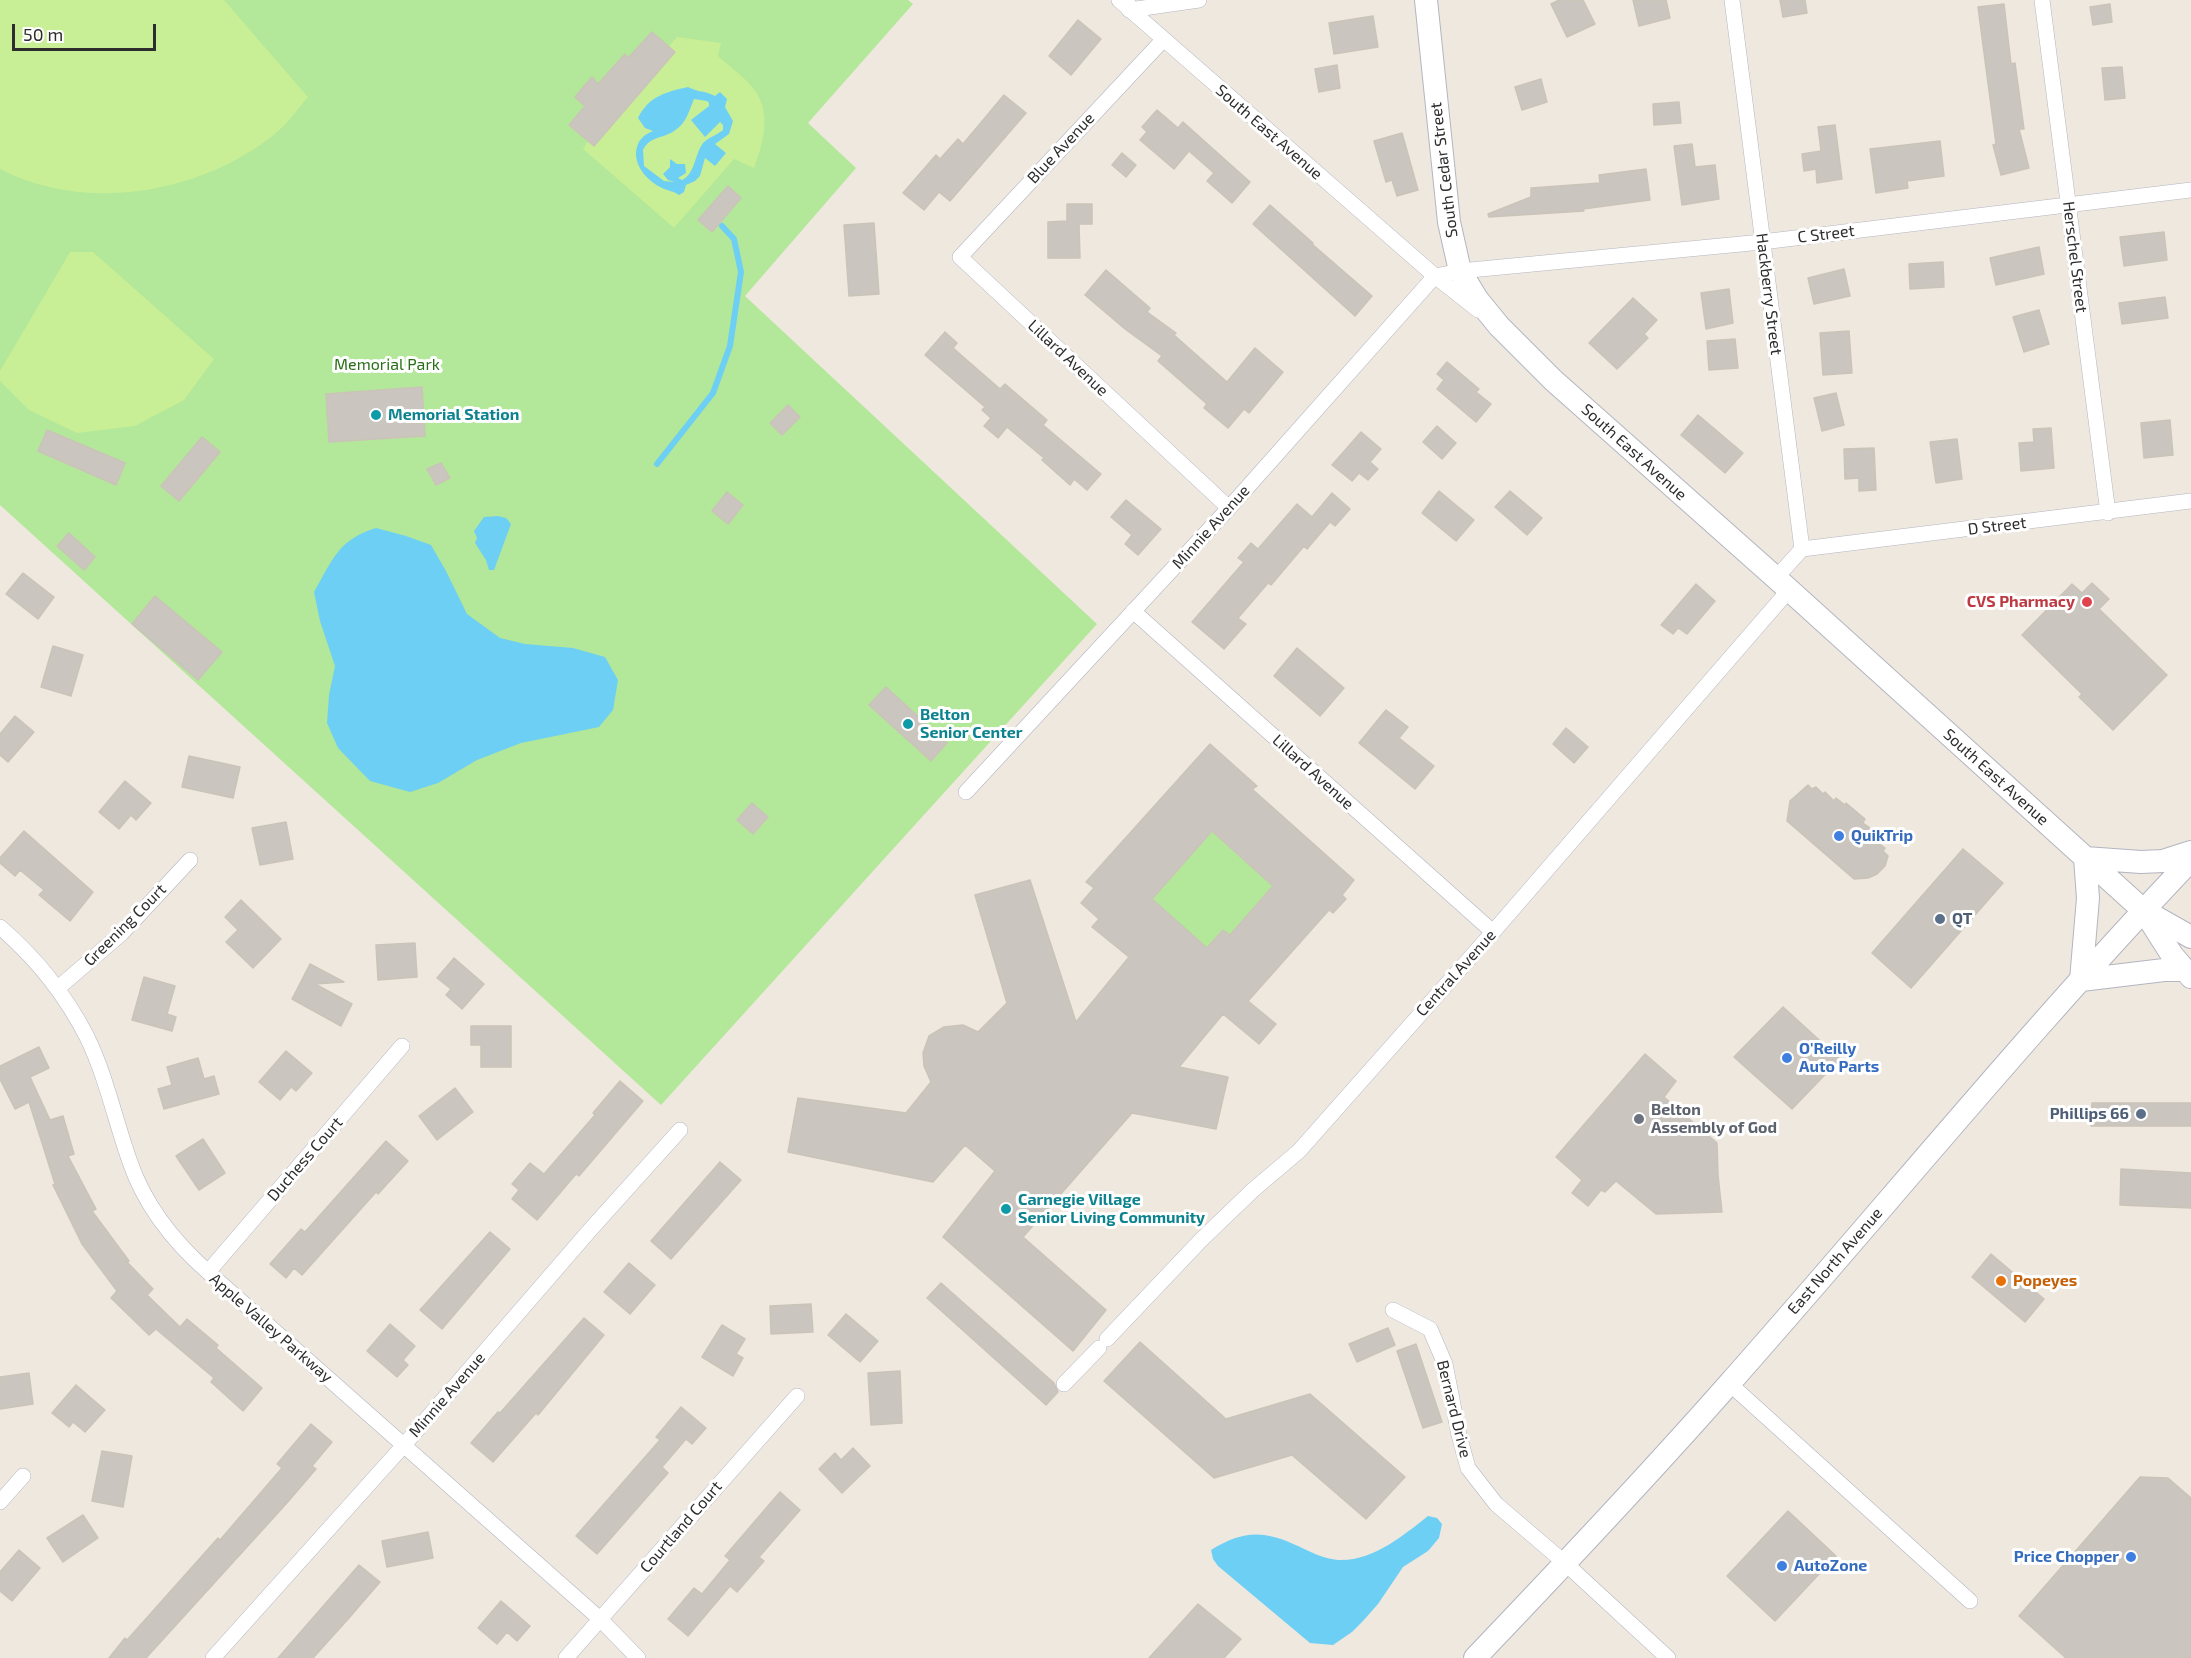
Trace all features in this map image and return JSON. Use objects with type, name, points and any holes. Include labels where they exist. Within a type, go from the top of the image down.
[{"type":"main road","name":"South Cedar Street","points":[[1426,0],[1449,222],[1460,271],[1477,299],[1499,326]]},
{"type":"main road","name":"South East Avenue","points":[[1499,326],[1553,380],[2143,910]]},
{"type":"main road","points":[[2187,974],[2164,970],[2081,980],[2088,898],[2085,858],[2141,862],[2163,861],[2191,852]]},
{"type":"main road","name":"East North Avenue","points":[[1475,1658],[1653,1470],[1730,1384],[1957,1118],[2143,910],[2191,860]]},
{"type":"main road","points":[[2143,910],[2191,937]]},
{"type":"main road","points":[[2143,910],[2187,974]]},
{"type":"street","points":[[1126,3],[1199,0]]},
{"type":"street","name":"Hackberry Street","points":[[1732,0],[1802,549]]},
{"type":"street","name":"Herschel Street","points":[[2042,0],[2108,513]]},
{"type":"street","name":"South East Avenue","points":[[1126,3],[1163,40],[1435,276],[1499,326]]},
{"type":"street","name":"Blue Avenue","points":[[960,257],[1163,40]]},
{"type":"street","name":"C Street","points":[[1460,271],[1762,242],[2191,190]]},
{"type":"street","name":"Lillard Avenue","points":[[960,257],[1228,508]]},
{"type":"street","points":[[1435,276],[1460,271]]},
{"type":"street","name":"Minnie Avenue","points":[[966,792],[1228,508],[1435,276]]},
{"type":"street","name":"D Street","points":[[1802,549],[2191,501]]},
{"type":"street","points":[[1782,584],[1802,549]]},
{"type":"street","name":"Central Avenue","points":[[1064,1384],[1201,1240],[1299,1150],[1492,932],[1782,584]]},
{"type":"street","name":"Lillard Avenue","points":[[1133,611],[1492,932]]},
{"type":"street","name":"Greening Court","points":[[58,988],[122,933],[190,860]]},
{"type":"street","name":"Apple Valley Parkway","points":[[0,927],[38,964],[58,988],[87,1038],[103,1078],[130,1164],[140,1185],[174,1240],[600,1619],[639,1658]]},
{"type":"street","name":"Duchess Court","points":[[208,1272],[402,1046]]},
{"type":"street","name":"Minnie Avenue","points":[[213,1658],[404,1445],[680,1130]]},
{"type":"street","name":"Bernard Drive","points":[[1393,1310],[1430,1329],[1445,1364],[1468,1468],[1496,1504],[1565,1563],[1668,1658]]},
{"type":"street","points":[[1730,1384],[1970,1601]]},
{"type":"street","name":"Courtland Court","points":[[566,1658],[797,1396]]},
{"type":"street","points":[[0,1502],[23,1476]]},
{"type":"green space","name":"Memorial Park","points":[[0,0],[908,0],[913,4],[808,123],[856,168],[745,296],[1097,624],[661,1105],[0,505]]},
{"type":"green space","points":[[0,0],[224,0],[308,97],[276,133],[242,157],[210,172],[175,184],[140,191],[103,193],[68,191],[33,183],[0,169]]},
{"type":"green space","points":[[677,37],[721,43],[718,56],[753,88],[759,97],[763,107],[764,127],[761,147],[754,168],[734,159],[674,228],[583,149],[588,141],[594,145],[675,52],[669,46]]},
{"type":"green space","points":[[70,252],[93,252],[214,359],[184,400],[135,426],[77,433],[29,410],[0,381],[0,371]]},
{"type":"green space","points":[[1212,831],[1273,886],[1230,935],[1223,930],[1207,948],[1152,899]]},
{"type":"water","points":[[688,87],[715,96],[720,92],[727,99],[725,107],[733,121],[729,134],[715,144],[726,153],[715,166],[705,158],[700,176],[686,185],[684,192],[679,195],[656,185],[639,166],[636,153],[638,144],[645,135],[653,131],[645,128],[638,118],[647,105],[659,96]],"holes":[[[694,99],[707,101],[709,106],[691,120],[705,137],[720,122],[723,130],[703,143],[690,174],[682,180],[678,178],[686,173],[685,164],[677,164],[670,159],[670,167],[663,174],[668,180],[675,182],[664,181],[644,166],[643,150],[649,142],[670,134],[678,128],[687,117]]]},
{"type":"water","points":[[484,517],[506,518],[511,524],[494,570],[489,570],[486,560],[475,543],[477,538],[474,531]]},
{"type":"water","points":[[376,528],[431,545],[467,614],[500,638],[525,644],[573,648],[605,657],[618,680],[613,710],[599,727],[521,743],[477,760],[438,783],[410,792],[370,781],[338,748],[327,723],[329,695],[335,666],[320,621],[314,592],[338,552],[353,538]]},
{"type":"water","points":[[1428,1516],[1437,1518],[1442,1524],[1439,1538],[1428,1551],[1403,1567],[1378,1604],[1363,1621],[1333,1645],[1310,1643],[1218,1566],[1211,1550],[1233,1539],[1254,1534],[1275,1537],[1328,1558],[1351,1559],[1363,1557],[1387,1546]]},
{"type":"building","points":[[1559,0],[1583,0],[1595,24],[1567,37],[1551,4]]},
{"type":"building","points":[[1633,0],[1666,0],[1670,18],[1639,26]]},
{"type":"building","points":[[1780,0],[1805,0],[1807,13],[1783,17]]},
{"type":"building","points":[[2004,4],[2011,64],[2015,63],[2024,129],[2019,129],[2029,168],[2001,175],[1993,145],[1996,144],[1978,7]]},
{"type":"building","points":[[2110,4],[2112,22],[2093,25],[2090,7]]},
{"type":"building","points":[[1373,16],[1378,47],[1334,54],[1329,23]]},
{"type":"building","points":[[1078,20],[1101,39],[1071,75],[1049,56]]},
{"type":"building","points":[[652,32],[675,52],[594,146],[569,125],[585,106],[575,97],[592,77],[598,84],[625,54],[628,58]]},
{"type":"building","points":[[1337,65],[1340,88],[1319,92],[1315,69]]},
{"type":"building","points":[[2122,67],[2125,98],[2105,100],[2102,68]]},
{"type":"building","points":[[1541,79],[1547,102],[1522,110],[1515,87]]},
{"type":"building","points":[[1004,95],[1026,113],[950,201],[939,192],[924,210],[903,193],[936,155],[940,159],[958,139],[963,144]]},
{"type":"building","points":[[1679,102],[1681,123],[1654,125],[1653,104]]},
{"type":"building","points":[[1157,110],[1178,128],[1183,122],[1250,182],[1232,203],[1207,181],[1214,173],[1189,151],[1174,169],[1140,140],[1147,132],[1142,127]]},
{"type":"building","points":[[1835,125],[1842,179],[1817,183],[1816,169],[1804,171],[1802,154],[1821,151],[1818,127]]},
{"type":"building","points":[[1402,133],[1418,190],[1397,196],[1392,180],[1386,182],[1374,141]]},
{"type":"building","points":[[1940,141],[1944,176],[1907,181],[1908,188],[1876,193],[1870,149]]},
{"type":"building","points":[[1692,144],[1695,167],[1715,165],[1719,199],[1682,205],[1674,146]]},
{"type":"building","points":[[1122,153],[1136,165],[1126,177],[1112,165]]},
{"type":"building","points":[[1646,169],[1650,200],[1583,209],[1584,211],[1489,217],[1488,214],[1531,197],[1531,188],[1600,183],[1599,175]]},
{"type":"building","points":[[728,186],[741,198],[712,232],[698,220]]},
{"type":"building","points":[[1067,204],[1092,204],[1092,224],[1079,224],[1080,258],[1048,258],[1048,222],[1067,221]]},
{"type":"building","points":[[1270,205],[1372,296],[1355,316],[1253,224]]},
{"type":"building","points":[[874,223],[879,294],[849,296],[844,225]]},
{"type":"building","points":[[2164,232],[2167,260],[2124,266],[2120,237]]},
{"type":"building","points":[[2039,247],[2044,274],[1996,285],[1990,258]]},
{"type":"building","points":[[1943,262],[1944,287],[1910,289],[1909,264]]},
{"type":"building","points":[[1844,269],[1850,296],[1814,304],[1808,278]]},
{"type":"building","points":[[1106,270],[1150,308],[1147,312],[1176,333],[1174,335],[1227,382],[1255,348],[1283,372],[1249,413],[1244,409],[1228,428],[1204,408],[1207,404],[1158,361],[1162,356],[1125,329],[1085,295]]},
{"type":"building","points":[[1729,289],[1733,323],[1706,329],[1701,293]]},
{"type":"building","points":[[2165,297],[2168,318],[2122,324],[2119,303]]},
{"type":"building","points":[[1633,298],[1657,320],[1644,334],[1648,338],[1617,369],[1589,343]]},
{"type":"building","points":[[2039,310],[2049,344],[2024,352],[2013,317]]},
{"type":"building","points":[[1849,331],[1852,373],[1823,375],[1820,333]]},
{"type":"building","points":[[945,332],[957,343],[953,348],[1000,389],[1005,384],[1047,420],[1043,425],[1101,474],[1087,490],[1074,479],[1070,485],[1042,460],[1044,458],[1007,427],[998,438],[984,426],[991,418],[982,410],[985,407],[925,355]]},
{"type":"building","points":[[1735,339],[1738,368],[1709,370],[1707,341]]},
{"type":"building","points":[[1447,362],[1479,389],[1476,392],[1491,404],[1476,422],[1437,389],[1444,380],[1437,374]]},
{"type":"building","name":"Memorial Station","points":[[422,387],[425,436],[329,442],[326,394]]},
{"type":"building","points":[[1836,393],[1844,425],[1822,431],[1814,398]]},
{"type":"building","points":[[788,405],[800,417],[782,435],[770,423]]},
{"type":"building","points":[[1698,415],[1743,453],[1725,473],[1681,435]]},
{"type":"building","points":[[2170,420],[2173,455],[2144,458],[2141,423]]},
{"type":"building","points":[[1437,426],[1456,443],[1442,459],[1423,442]]},
{"type":"building","points":[[2051,428],[2054,468],[2021,471],[2019,443],[2034,442],[2033,429]]},
{"type":"building","points":[[47,430],[125,463],[116,485],[38,451]]},
{"type":"building","points":[[1361,432],[1381,449],[1370,462],[1378,469],[1368,480],[1359,473],[1352,481],[1332,465]]},
{"type":"building","points":[[202,437],[220,452],[179,501],[161,486]]},
{"type":"building","points":[[1957,439],[1962,479],[1936,483],[1930,442]]},
{"type":"building","points":[[1874,448],[1876,490],[1859,491],[1859,478],[1845,479],[1844,449]]},
{"type":"building","points":[[441,463],[450,478],[436,485],[427,469]]},
{"type":"building","points":[[1439,491],[1474,520],[1456,541],[1422,513]]},
{"type":"building","points":[[1510,491],[1542,518],[1527,535],[1495,507]]},
{"type":"building","points":[[727,492],[743,505],[728,524],[712,511]]},
{"type":"building","points":[[1332,493],[1350,509],[1335,526],[1330,522],[1307,549],[1304,546],[1271,585],[1268,583],[1238,618],[1246,624],[1224,649],[1192,622],[1244,562],[1238,558],[1251,543],[1258,549],[1297,504],[1312,517]]},
{"type":"building","points":[[1126,500],[1161,529],[1138,555],[1125,544],[1132,535],[1111,517]]},
{"type":"building","points":[[69,533],[95,557],[84,570],[57,546]]},
{"type":"building","points":[[23,573],[54,597],[38,619],[6,594]]},
{"type":"building","name":"CVS Pharmacy","points":[[2092,583],[2109,599],[2099,609],[2167,675],[2113,730],[2079,697],[2082,694],[2022,635],[2072,584],[2082,593]]},
{"type":"building","points":[[1696,584],[1715,601],[1687,634],[1678,628],[1673,634],[1661,625]]},
{"type":"building","points":[[155,596],[222,652],[198,680],[132,624]]},
{"type":"building","points":[[53,646],[83,655],[71,696],[41,687]]},
{"type":"building","points":[[1297,648],[1344,688],[1320,716],[1274,676]]},
{"type":"building","name":"Belton Senior Center","points":[[886,687],[947,743],[931,761],[869,705]]},
{"type":"building","points":[[1386,710],[1408,727],[1399,738],[1434,766],[1415,789],[1359,743]]},
{"type":"building","points":[[15,716],[34,732],[8,762],[0,755],[0,734]]},
{"type":"building","points":[[1566,728],[1588,747],[1574,763],[1553,744]]},
{"type":"building","points":[[1210,744],[1257,786],[1252,789],[1354,880],[1342,895],[1346,899],[1333,913],[1329,910],[1248,1001],[1276,1024],[1259,1044],[1223,1014],[1179,1067],[1228,1077],[1216,1129],[1132,1113],[1023,1237],[1106,1310],[1073,1351],[943,1237],[995,1171],[965,1145],[933,1182],[788,1152],[798,1098],[906,1113],[931,1082],[924,1066],[923,1053],[929,1036],[944,1027],[963,1025],[978,1032],[1007,1003],[975,895],[1030,880],[1076,1022],[1129,957],[1092,927],[1099,919],[1081,903],[1094,888],[1086,882]],"holes":[[[1212,831],[1273,886],[1230,935],[1223,930],[1207,948],[1152,899]]]},
{"type":"building","points":[[189,756],[240,767],[233,798],[182,787]]},
{"type":"building","points":[[125,781],[151,803],[136,820],[131,815],[119,829],[99,812]]},
{"type":"building","name":"QuikTrip","points":[[1808,785],[1812,789],[1816,787],[1823,794],[1825,792],[1834,801],[1836,798],[1845,805],[1846,803],[1865,819],[1863,823],[1870,828],[1868,832],[1879,839],[1877,842],[1885,848],[1883,851],[1888,856],[1885,866],[1877,874],[1868,878],[1854,879],[1787,821],[1790,801]]},
{"type":"building","points":[[752,803],[768,817],[753,834],[737,820]]},
{"type":"building","points":[[286,822],[293,859],[260,865],[252,828]]},
{"type":"building","points":[[24,831],[93,892],[70,921],[39,895],[44,890],[20,870],[15,876],[0,863],[0,858]]},
{"type":"building","points":[[1963,849],[2003,883],[1911,988],[1872,953]]},
{"type":"building","points":[[241,900],[281,939],[253,968],[226,942],[238,930],[225,917]]},
{"type":"building","points":[[415,943],[417,977],[378,980],[376,945]]},
{"type":"building","points":[[454,958],[484,984],[462,1009],[446,995],[451,989],[437,978]]},
{"type":"building","points":[[310,964],[344,982],[315,984],[352,1004],[341,1026],[292,999]]},
{"type":"building","points":[[144,977],[175,986],[167,1014],[176,1017],[172,1031],[132,1020]]},
{"type":"building","name":"O'Reilly Auto Parts","points":[[1783,1007],[1840,1059],[1792,1109],[1734,1057]]},
{"type":"building","points":[[471,1026],[511,1026],[511,1067],[481,1067],[481,1045],[471,1045]]},
{"type":"building","points":[[39,1047],[49,1068],[30,1077],[50,1120],[63,1116],[74,1154],[68,1156],[96,1209],[92,1211],[129,1261],[127,1262],[153,1289],[147,1295],[180,1327],[187,1319],[218,1345],[216,1348],[262,1388],[243,1411],[211,1382],[214,1378],[156,1329],[149,1335],[111,1298],[117,1291],[82,1244],[53,1185],[55,1184],[29,1102],[15,1109],[0,1079],[0,1066]]},
{"type":"building","points":[[286,1051],[312,1073],[296,1091],[291,1087],[280,1100],[259,1082]]},
{"type":"building","name":"Belton Assembly of God","points":[[1645,1054],[1676,1081],[1664,1097],[1717,1143],[1722,1212],[1656,1214],[1616,1181],[1605,1192],[1601,1190],[1588,1206],[1572,1193],[1582,1180],[1556,1157]]},
{"type":"building","points":[[198,1058],[204,1079],[214,1076],[219,1094],[164,1109],[158,1089],[172,1085],[167,1067]]},
{"type":"building","points":[[620,1081],[643,1101],[579,1176],[576,1174],[537,1220],[512,1199],[519,1190],[512,1184],[530,1163],[544,1174],[595,1115],[593,1113]]},
{"type":"building","points":[[455,1088],[473,1112],[437,1140],[419,1116]]},
{"type":"building","name":"Phillips 66","points":[[2092,1103],[2191,1103],[2191,1126],[2091,1126]]},
{"type":"building","points":[[203,1139],[225,1173],[199,1190],[176,1156]]},
{"type":"building","points":[[386,1141],[408,1161],[378,1194],[376,1192],[302,1275],[294,1268],[286,1278],[270,1264],[301,1229],[305,1232]]},
{"type":"building","points":[[720,1162],[741,1180],[671,1259],[651,1241]]},
{"type":"building","points":[[2121,1169],[2191,1173],[2191,1208],[2120,1205]]},
{"type":"building","points":[[490,1232],[510,1249],[442,1329],[420,1310]]},
{"type":"building","points":[[1991,1254],[2044,1299],[2025,1322],[1972,1277]]},
{"type":"building","points":[[629,1263],[655,1285],[630,1314],[604,1292]]},
{"type":"building","points":[[941,1283],[1054,1383],[1058,1392],[1046,1405],[927,1298]]},
{"type":"building","points":[[811,1304],[813,1332],[771,1334],[770,1306]]},
{"type":"building","points":[[846,1314],[878,1341],[860,1362],[828,1335]]},
{"type":"building","points":[[584,1318],[604,1335],[538,1415],[536,1413],[493,1462],[471,1443]]},
{"type":"building","points":[[390,1324],[415,1346],[403,1360],[408,1365],[397,1377],[367,1351]]},
{"type":"building","points":[[722,1325],[745,1339],[736,1354],[743,1358],[733,1376],[702,1357]]},
{"type":"building","points":[[1388,1328],[1395,1345],[1357,1362],[1349,1344]]},
{"type":"building","points":[[1140,1342],[1226,1419],[1310,1394],[1405,1477],[1366,1519],[1292,1455],[1214,1478],[1104,1381]]},
{"type":"building","points":[[1416,1344],[1442,1422],[1423,1428],[1397,1351]]},
{"type":"building","points":[[900,1371],[902,1423],[871,1425],[868,1373]]},
{"type":"building","points":[[29,1373],[33,1404],[0,1409],[0,1377]]},
{"type":"building","points":[[76,1385],[105,1410],[85,1432],[73,1422],[69,1427],[52,1413]]},
{"type":"building","points":[[681,1407],[706,1428],[692,1444],[686,1439],[662,1467],[668,1473],[597,1554],[576,1536],[660,1440],[656,1437]]},
{"type":"building","points":[[311,1424],[332,1442],[312,1466],[316,1469],[286,1504],[146,1658],[109,1658],[218,1538],[220,1540],[282,1468],[277,1464]]},
{"type":"building","points":[[853,1448],[870,1466],[842,1493],[819,1469],[835,1453],[841,1460]]},
{"type":"building","points":[[102,1451],[132,1456],[123,1507],[92,1501]]},
{"type":"building","name":"Price Chopper","points":[[2140,1477],[2168,1478],[2191,1498],[2191,1658],[2066,1658],[2019,1616]]},
{"type":"building","points":[[780,1492],[800,1510],[759,1557],[764,1561],[737,1592],[730,1586],[688,1636],[668,1619],[694,1588],[702,1594],[730,1560],[725,1556]]},
{"type":"building","name":"AutoZone","points":[[1788,1511],[1836,1556],[1775,1621],[1727,1576]]},
{"type":"building","points":[[83,1515],[98,1538],[63,1562],[47,1538]]},
{"type":"building","points":[[428,1532],[433,1558],[387,1567],[382,1541]]},
{"type":"building","points":[[19,1550],[40,1568],[12,1601],[0,1591],[0,1572]]},
{"type":"building","points":[[359,1565],[380,1582],[349,1618],[313,1658],[278,1658]]},
{"type":"building","points":[[501,1601],[530,1626],[517,1641],[507,1632],[497,1644],[478,1628]]},
{"type":"building","points":[[1198,1604],[1241,1639],[1224,1658],[1149,1658]]},
{"type":"waterway","points":[[657,464],[713,393],[730,346],[741,272],[734,239],[722,226]]},
{"type":"place","name":"Memorial Station","points":[[376,415]]},
{"type":"place","name":"CVS Pharmacy","points":[[2087,602]]},
{"type":"place","name":"Belton Senior Center","points":[[908,724]]},
{"type":"place","name":"QuikTrip","points":[[1839,836]]},
{"type":"place","name":"QT","points":[[1940,919]]},
{"type":"place","name":"O'Reilly Auto Parts","points":[[1787,1058]]},
{"type":"place","name":"Phillips 66","points":[[2141,1114]]},
{"type":"place","name":"Belton Assembly of God","points":[[1639,1119]]},
{"type":"place","name":"Carnegie Village Senior Living Community","points":[[1006,1209]]},
{"type":"place","name":"Popeyes","points":[[2001,1281]]},
{"type":"place","name":"Price Chopper","points":[[2131,1557]]},
{"type":"place","name":"AutoZone","points":[[1782,1566]]}]
